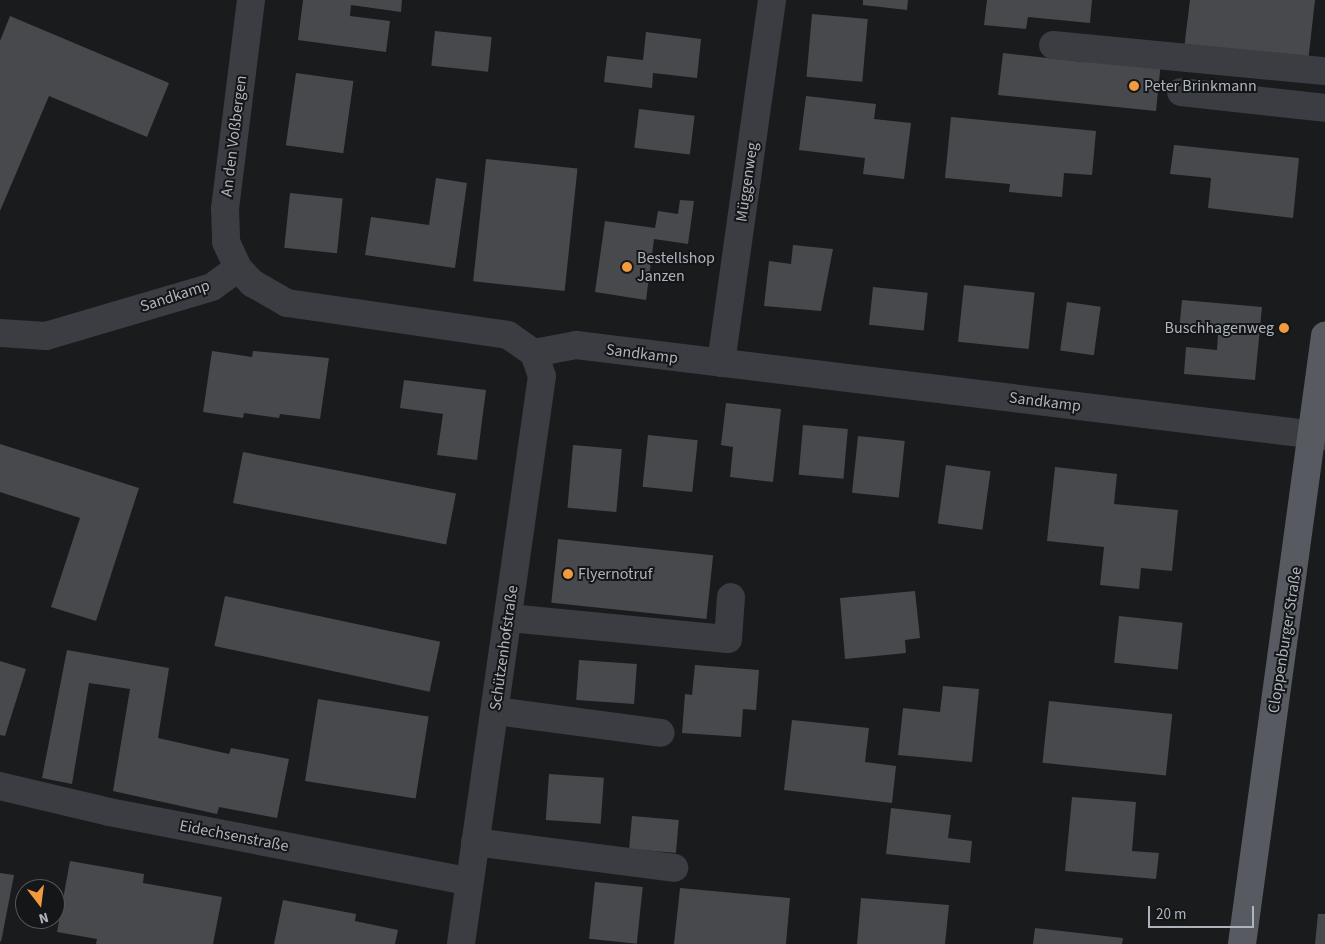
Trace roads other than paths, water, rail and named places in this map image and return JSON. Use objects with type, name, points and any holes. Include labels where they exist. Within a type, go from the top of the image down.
[{"type":"main road","name":"Cloppenburger Straße","points":[[1242,944],[1319,436],[1325,336]]},
{"type":"street","name":"An den Voßbergen","points":[[238,268],[226,242],[225,208],[251,0]]},
{"type":"street","name":"Müggenweg","points":[[721,363],[772,0]]},
{"type":"street","points":[[1053,45],[1325,71]]},
{"type":"street","points":[[1181,92],[1325,108]]},
{"type":"street","name":"Sandkamp","points":[[0,333],[46,336],[212,286],[238,268]]},
{"type":"street","points":[[238,268],[252,283],[287,302],[508,335],[534,353]]},
{"type":"street","name":"Sandkamp","points":[[534,353],[576,345],[1319,436]]},
{"type":"street","name":"Schützenhofstraße","points":[[461,944],[544,386],[534,353]]},
{"type":"street","points":[[509,618],[728,639],[731,597]]},
{"type":"street","points":[[495,711],[661,733]]},
{"type":"street","name":"Eidechsenstraße","points":[[0,786],[109,812],[469,882]]},
{"type":"street","points":[[475,842],[674,868]]},
{"type":"place","name":"Peter Brinkmann","points":[[1134,86]]},
{"type":"place","name":"Bestellshop Janzen","points":[[627,267]]},
{"type":"place","name":"Buschhagenweg","points":[[1284,328]]},
{"type":"place","name":"Flyernotruf","points":[[568,574]]}]
